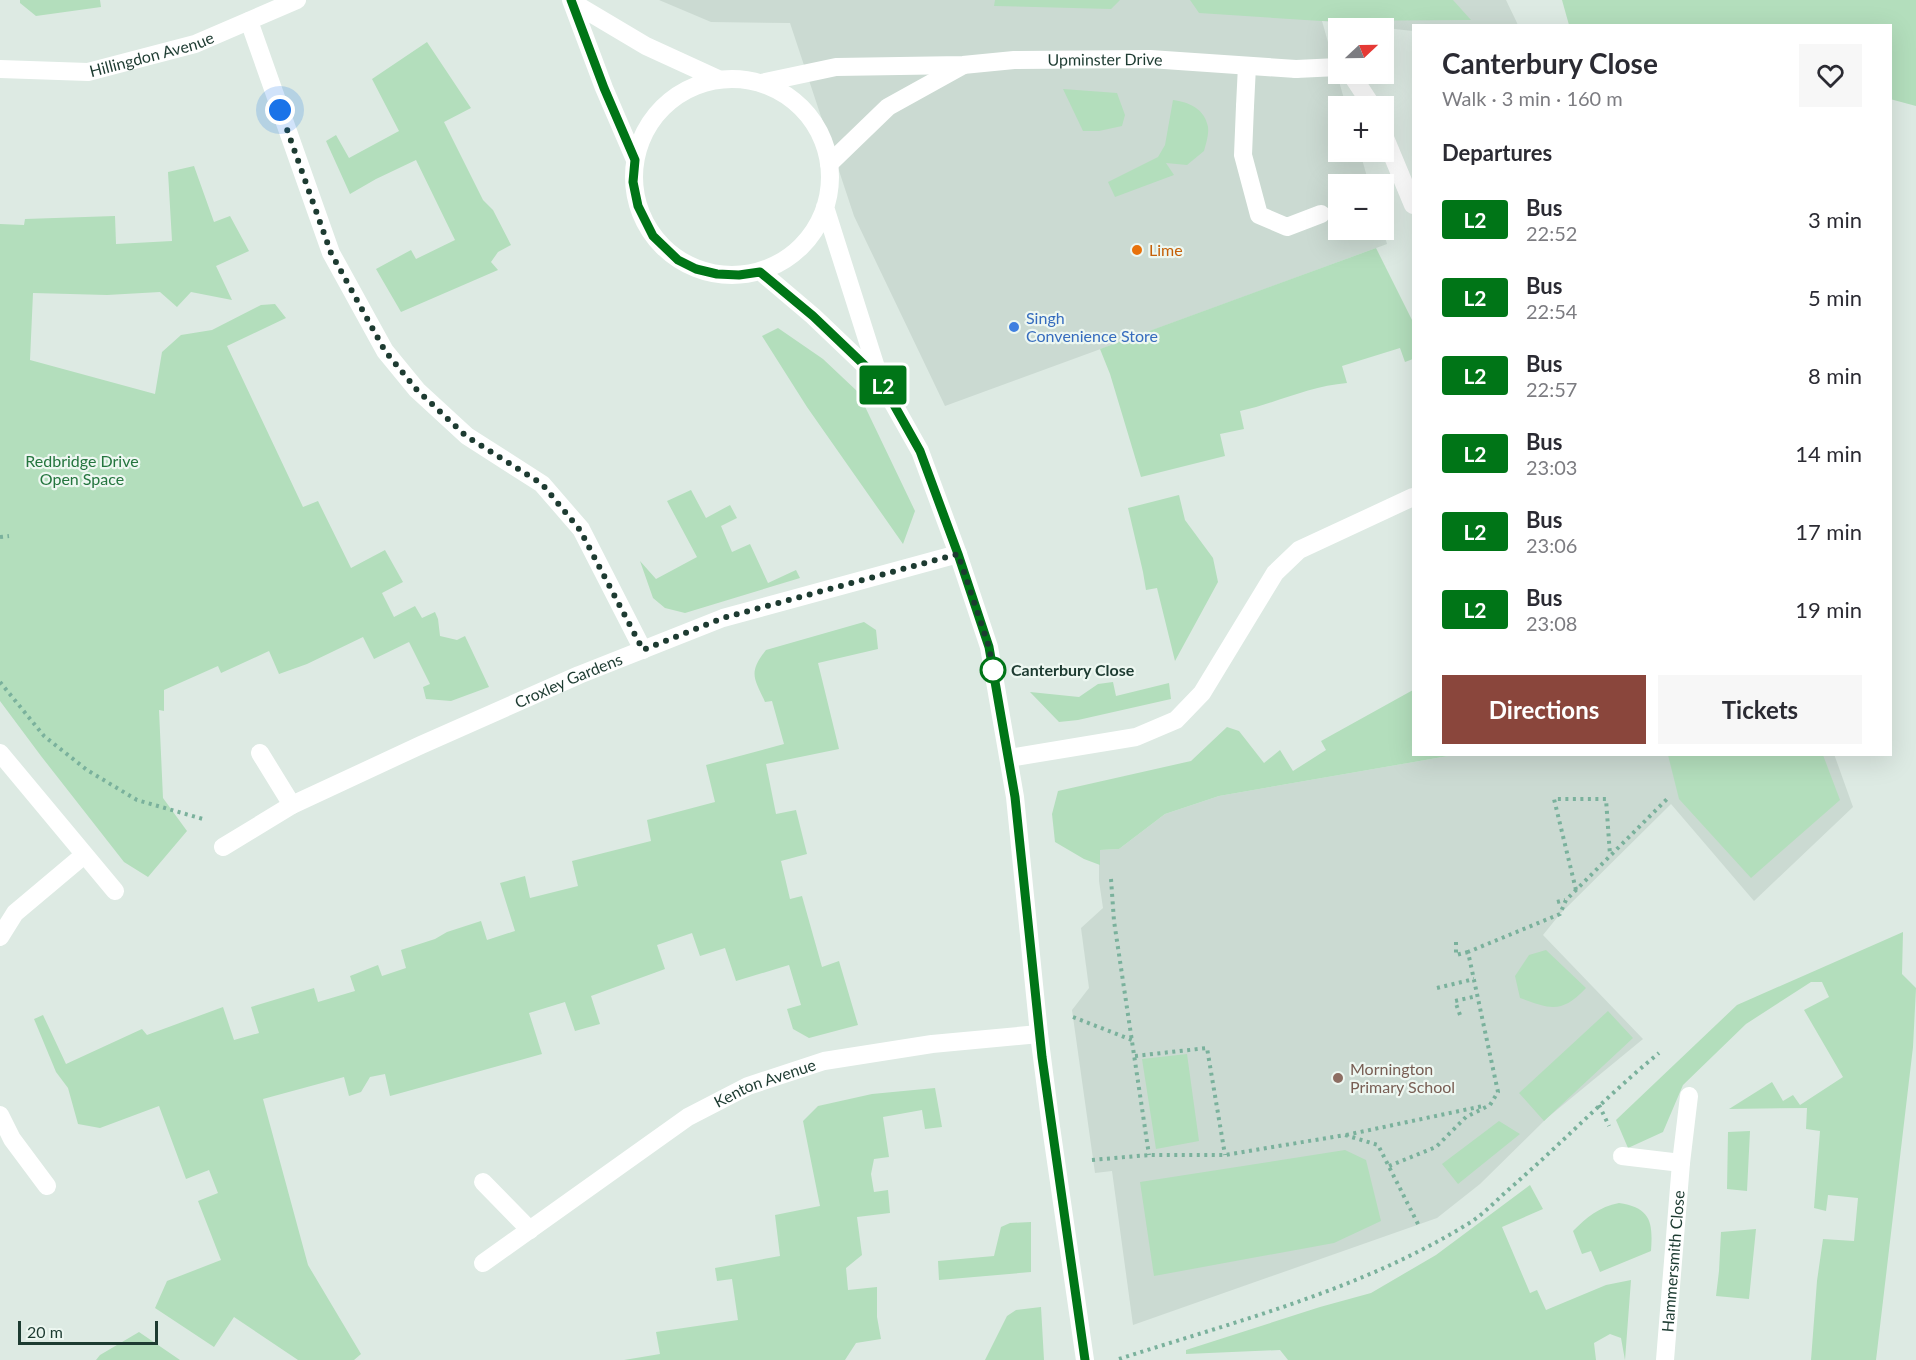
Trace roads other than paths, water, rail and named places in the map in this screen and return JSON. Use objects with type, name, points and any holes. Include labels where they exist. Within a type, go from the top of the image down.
[{"type":"street","name":"Hillingdon Avenue","points":[[0,69],[88,72],[195,44],[249,21],[273,5],[297,0]]},
{"type":"street","points":[[572,1],[646,46],[718,79]]},
{"type":"street","points":[[572,1],[604,88],[635,160]]},
{"type":"street","points":[[249,21],[331,253],[385,351],[417,390],[466,436],[542,484],[580,530],[643,650]]},
{"type":"street","name":"Upminster Drive","points":[[761,83],[837,67],[963,65],[1014,60],[1150,58],[1296,69],[1328,67]]},
{"type":"street","name":"Upminster Drive","points":[[829,164],[888,107],[963,65]]},
{"type":"street","points":[[1247,66],[1243,155],[1259,215],[1287,227],[1321,214]]},
{"type":"street","points":[[718,79],[740,79],[761,83],[792,99],[813,122],[824,142],[829,164],[830,183],[825,207],[816,228],[806,242],[777,264],[760,272],[739,275],[717,274],[696,269],[678,260],[653,236],[638,206],[633,182],[635,160],[641,140],[658,111],[675,96],[694,85],[718,79]]},
{"type":"street","points":[[1394,159],[1412,203]]},
{"type":"street","points":[[825,207],[880,380],[920,451],[989,647],[1015,797],[1039,1034],[1085,1360]]},
{"type":"street","points":[[760,272],[813,316],[880,380]]},
{"type":"street","points":[[1009,758],[1136,737],[1176,720],[1202,693],[1275,573],[1299,550],[1412,497]]},
{"type":"street","name":"Croxley Gardens","points":[[222,847],[292,805],[579,675],[723,618],[958,554]]},
{"type":"street","points":[[0,753],[115,891]]},
{"type":"street","points":[[260,753],[292,805]]},
{"type":"street","points":[[0,937],[15,913],[84,855]]},
{"type":"street","name":"Kenton Avenue","points":[[483,1263],[688,1118],[748,1086],[824,1061],[932,1044],[1039,1034]]},
{"type":"street","name":"Hammersmith Close","points":[[1665,1360],[1681,1162],[1689,1096]]},
{"type":"street","points":[[0,1115],[12,1139],[47,1186]]},
{"type":"street","points":[[1622,1155],[1681,1162]]},
{"type":"street","points":[[483,1182],[530,1230]]},
{"type":"place","name":"Lime","points":[[1137,250]]},
{"type":"place","name":"Singh Convenience Store","points":[[1014,327]]},
{"type":"place","name":"Canterbury Close","points":[[993,670]]},
{"type":"place","name":"Mornington Primary School","points":[[1338,1078]]},
{"type":"park label","name":"Redbridge Drive Open Space","points":[[82,470]]}]
